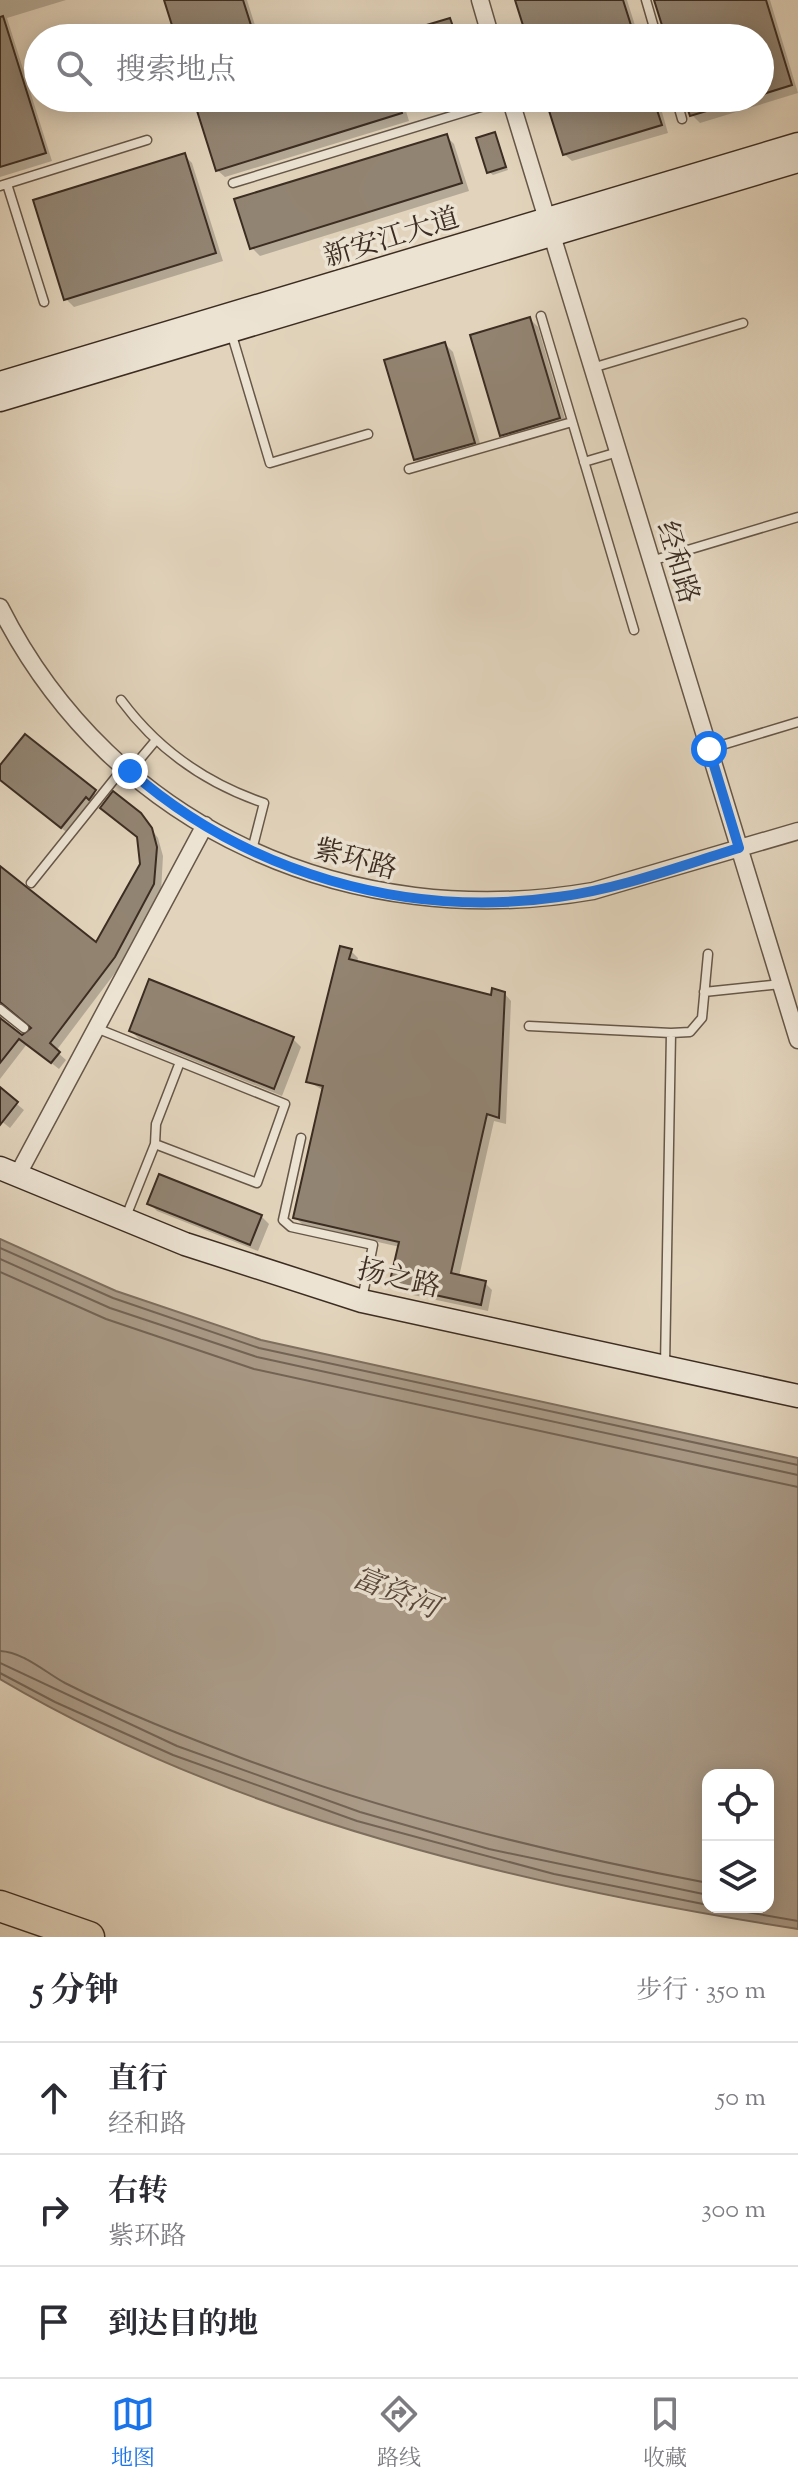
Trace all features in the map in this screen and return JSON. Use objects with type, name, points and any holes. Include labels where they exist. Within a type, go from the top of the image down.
[{"type":"highway","points":[[0,1906],[89,1937]]},
{"type":"highway","points":[[0,1924],[37,1937]]},
{"type":"main road","name":"新安江大道","points":[[0,400],[231,332],[798,144]]},
{"type":"main road","name":"新安江大道","points":[[0,383],[549,227],[798,161]]},
{"type":"main road","name":"扬之路","points":[[9,1172],[124,1221],[243,1264],[362,1301],[798,1396]]},
{"type":"street","points":[[480,0],[487,24]]},
{"type":"street","name":"经和路","points":[[514,112],[798,1040]]},
{"type":"street","name":"紫环路","points":[[0,607],[57,696],[127,769],[205,825],[251,850],[355,889],[421,900],[487,903],[593,891],[798,831]]},
{"type":"street","points":[[9,1172],[96,1028],[205,825]]},
{"type":"lane","points":[[646,0],[653,24]]},
{"type":"lane","points":[[233,183],[464,112]]},
{"type":"lane","points":[[680,112],[682,119]]},
{"type":"lane","points":[[44,302],[3,185],[147,140]]},
{"type":"lane","points":[[541,316],[634,630]]},
{"type":"lane","points":[[592,368],[743,323]]},
{"type":"lane","points":[[231,332],[270,463],[368,434]]},
{"type":"lane","points":[[409,469],[572,422]]},
{"type":"lane","points":[[584,462],[618,452]]},
{"type":"lane","points":[[651,561],[798,517]]},
{"type":"lane","points":[[121,700],[156,740],[207,778],[264,803],[251,850]]},
{"type":"lane","points":[[709,749],[798,722]]},
{"type":"lane","points":[[31,883],[127,769],[156,740]]},
{"type":"lane","points":[[529,1026],[671,1033],[695,1029],[702,1018],[708,954]]},
{"type":"lane","points":[[704,992],[781,984]]},
{"type":"lane","points":[[0,1009],[24,1028]]},
{"type":"lane","points":[[96,1028],[285,1104],[257,1183],[155,1144]]},
{"type":"lane","points":[[665,1367],[671,1033]]},
{"type":"lane","points":[[124,1221],[155,1144],[156,1124],[180,1062]]},
{"type":"lane","points":[[301,1138],[283,1220],[291,1227],[373,1245],[362,1301]]},
{"type":"water","name":"富资河","points":[[0,1239],[116,1291],[261,1340],[798,1458],[798,1929],[702,1913],[696,1912],[593,1892],[387,1841],[285,1809],[187,1771],[91,1728],[0,1679]]},
{"type":"building","points":[[164,0],[243,0],[251,24],[172,24]]},
{"type":"building","points":[[515,0],[623,0],[631,24],[523,24]]},
{"type":"building","points":[[654,0],[766,0],[773,24],[662,24]]},
{"type":"building","points":[[3,16],[24,83],[24,112],[33,112],[46,153],[0,167],[0,17]]},
{"type":"building","points":[[450,18],[452,24],[430,24]]},
{"type":"building","points":[[774,26],[792,85],[774,91]]},
{"type":"building","points":[[197,112],[402,112],[402,113],[216,171]]},
{"type":"building","points":[[549,112],[658,112],[662,125],[563,155]]},
{"type":"building","points":[[495,132],[506,167],[487,173],[476,138]]},
{"type":"building","points":[[447,134],[462,183],[250,249],[234,199]]},
{"type":"building","points":[[185,153],[216,253],[64,300],[33,200]]},
{"type":"building","points":[[530,317],[560,418],[500,436],[470,335]]},
{"type":"building","points":[[445,342],[475,443],[414,460],[384,360]]},
{"type":"building","points":[[25,734],[96,790],[89,800],[86,797],[61,828],[0,780],[0,765]]},
{"type":"building","points":[[113,791],[141,813],[152,828],[157,847],[154,884],[115,957],[50,1043],[60,1052],[51,1063],[19,1039],[0,1063],[0,1018],[22,1035],[31,1028],[0,1002],[0,866],[96,942],[140,864],[137,837],[100,808]]},
{"type":"building","points":[[340,946],[352,949],[349,959],[491,995],[492,988],[505,992],[499,1118],[487,1114],[451,1273],[486,1281],[481,1305],[389,1285],[399,1242],[293,1218],[323,1086],[306,1082]]},
{"type":"building","points":[[149,979],[294,1037],[274,1089],[129,1031]]},
{"type":"building","points":[[0,1087],[18,1102],[0,1125]]},
{"type":"building","points":[[159,1174],[262,1215],[250,1245],[147,1204]]},
{"type":"route","points":[[130,771],[165,799],[222,835],[303,872],[355,889],[388,895],[487,903],[593,891],[739,848],[709,749]]}]
